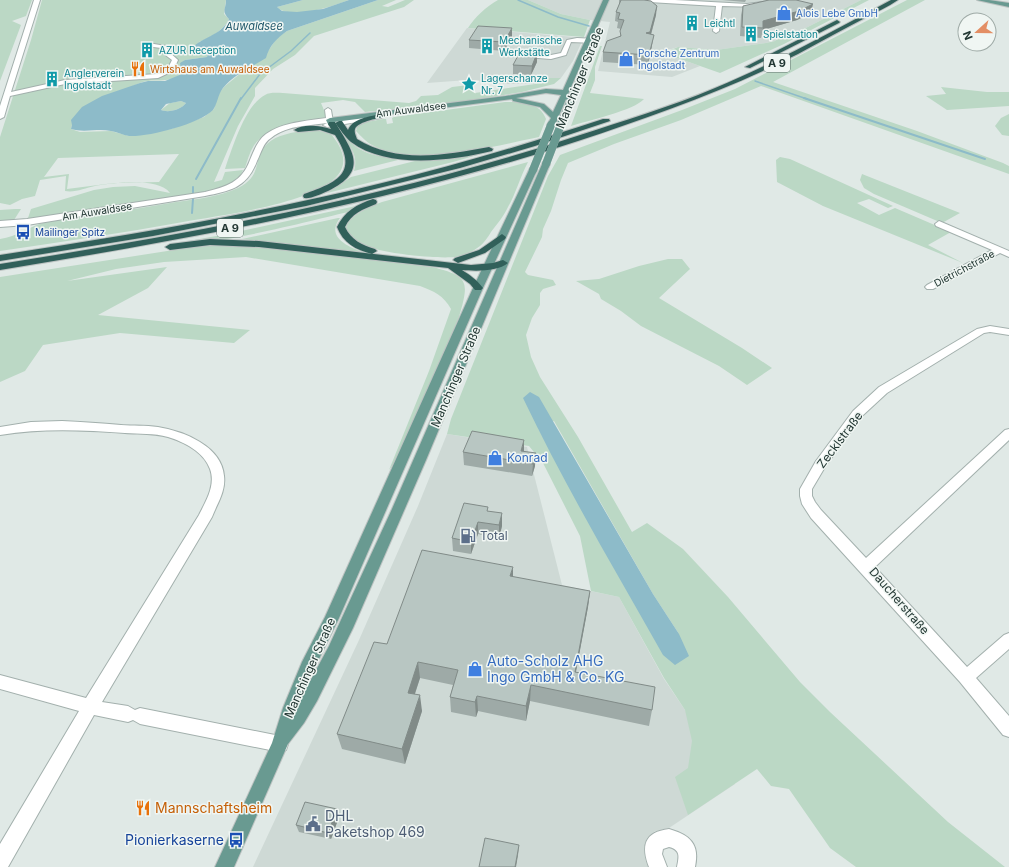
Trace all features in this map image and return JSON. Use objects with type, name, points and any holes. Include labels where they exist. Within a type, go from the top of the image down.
[{"type":"highway","name":"A 9","points":[[0,268],[153,243],[234,227],[331,206],[541,152],[689,100],[781,61],[895,0]]},
{"type":"highway","name":"A 9","points":[[742,70],[845,18]]},
{"type":"highway","points":[[354,141],[351,130],[355,124],[386,115]]},
{"type":"highway","name":"A 9","points":[[0,258],[131,237],[223,220],[386,184],[453,167],[615,118]]},
{"type":"highway","points":[[223,220],[300,199],[319,192],[336,182],[346,172],[350,161],[348,151],[336,133],[335,121]]},
{"type":"highway","points":[[335,121],[354,141],[368,148],[388,154],[409,157],[430,158],[469,153],[566,134]]},
{"type":"highway","points":[[298,130],[320,128],[336,133]]},
{"type":"highway","points":[[433,181],[382,198],[356,209],[343,222],[341,227],[343,233],[351,243],[372,250],[428,259],[458,260],[478,263],[492,270],[496,277]]},
{"type":"highway","points":[[458,260],[479,254],[488,249],[502,237]]},
{"type":"highway","points":[[26,263],[220,242],[259,244],[471,268],[488,267],[503,263]]},
{"type":"highway","points":[[446,265],[466,276],[478,288]]},
{"type":"main road","name":"Manchinger Straße","points":[[280,744],[306,707],[329,661],[435,426],[496,277],[546,164],[574,91],[606,0]]},
{"type":"main road","name":"Manchinger Straße","points":[[224,867],[280,744],[291,708],[310,662],[351,575],[478,288],[533,170],[570,80],[605,14],[609,0]]},
{"type":"main road","points":[[980,0],[1009,5]]},
{"type":"main road","points":[[546,91],[570,80]]},
{"type":"main road","name":"Am Auwaldsee","points":[[335,121],[506,98],[546,91],[555,91],[564,94]]},
{"type":"main road","name":"Am Auwaldsee","points":[[386,115],[564,94],[574,91]]},
{"type":"main road","points":[[564,94],[570,99]]},
{"type":"main road","points":[[515,100],[542,105],[554,117]]},
{"type":"street","points":[[0,116],[37,0]]},
{"type":"street","points":[[649,0],[754,6],[773,0]]},
{"type":"street","points":[[716,31],[719,5]]},
{"type":"street","points":[[525,55],[551,57],[561,56],[564,54],[569,41],[591,41]]},
{"type":"street","points":[[7,94],[64,82],[149,77],[170,72],[175,60],[164,50],[148,46]]},
{"type":"street","points":[[324,103],[335,121]]},
{"type":"street","name":"Am Auwaldsee","points":[[0,224],[27,222],[223,190],[237,184],[246,177],[262,141],[271,135],[284,130],[335,121],[386,115]]},
{"type":"street","name":"Am Auwaldsee","points":[[262,141],[279,134],[335,121]]},
{"type":"street","points":[[939,224],[1009,254]]},
{"type":"street","name":"Dietrichstraße","points":[[930,287],[999,250]]},
{"type":"street","name":"Zecklstraße","points":[[866,567],[816,514],[809,504],[806,496],[806,489],[820,464],[857,414],[883,390],[981,331],[990,328],[1009,332]]},
{"type":"street","points":[[0,431],[18,427],[60,424],[166,433],[192,442],[207,454],[217,470],[217,490],[205,517],[90,706],[0,862]]},
{"type":"street","name":"Daucherstraße","points":[[1009,433],[866,567],[966,677],[1009,729]]},
{"type":"street","points":[[966,677],[1009,640]]},
{"type":"street","points":[[0,682],[90,706],[280,744]]},
{"type":"street","points":[[658,867],[653,859],[654,846],[658,840],[668,837],[678,840],[684,845],[689,858],[687,867]]},
{"type":"shaded area","points":[[528,0],[861,0],[786,38],[780,37],[775,41],[716,50],[678,47],[658,53],[666,54],[700,66],[672,77],[598,71],[610,22],[590,20],[561,14]]},
{"type":"shaded area","points":[[467,28],[584,37],[573,61],[561,78],[549,78],[535,84],[505,84],[468,80],[427,83]]},
{"type":"shaded area","points":[[447,434],[527,447],[562,585],[619,597],[664,679],[735,784],[669,828],[655,831],[647,838],[644,848],[649,867],[253,867],[359,640],[418,506]]},
{"type":"green space","points":[[0,0],[32,0],[26,16],[12,21],[21,25],[0,81]]},
{"type":"green space","points":[[42,0],[226,0],[224,14],[229,19],[227,23],[216,33],[199,42],[199,52],[208,54],[207,57],[185,60],[180,69],[182,74],[171,79],[146,81],[132,86],[72,125],[71,129],[80,132],[111,131],[129,136],[171,129],[204,117],[214,109],[218,94],[225,86],[268,51],[277,38],[287,31],[378,0],[396,0],[382,6],[388,7],[405,0],[414,0],[404,7],[314,36],[295,55],[273,69],[255,88],[255,96],[238,126],[214,182],[222,180],[225,172],[243,170],[237,179],[228,185],[206,192],[37,219],[28,218],[31,209],[94,190],[135,186],[170,193],[164,188],[156,185],[137,182],[159,182],[179,154],[58,158],[44,177],[69,174],[67,189],[122,183],[95,186],[76,191],[65,191],[66,176],[40,180],[35,196],[22,199],[10,205],[0,203],[0,137],[31,40]]},
{"type":"green space","points":[[303,0],[349,0],[323,9],[302,13],[283,11],[277,7]]},
{"type":"green space","points":[[498,0],[528,0],[561,14],[590,20],[584,37],[468,28],[481,12]]},
{"type":"green space","points":[[861,0],[869,0],[784,44],[720,73],[655,51],[660,50],[666,52],[678,47],[716,50],[775,41],[780,37],[786,38]]},
{"type":"green space","points":[[907,0],[925,0],[773,82],[917,131],[1003,163],[1009,166],[1009,174],[761,86],[681,120],[614,144],[568,163],[543,229],[542,237],[525,272],[528,275],[553,280],[556,285],[543,289],[540,293],[540,305],[532,318],[526,335],[531,357],[540,377],[578,437],[632,532],[647,523],[683,549],[728,597],[800,682],[830,712],[948,822],[1005,867],[856,867],[830,848],[789,789],[771,786],[757,769],[688,815],[675,777],[688,768],[692,741],[685,710],[664,678],[619,597],[591,591],[580,536],[543,463],[529,446],[447,434],[451,419],[548,176],[560,155],[735,89]],"holes":[[[554,421],[653,594],[679,634],[605,552],[538,428]]]},
{"type":"green space","points":[[600,46],[602,46],[595,67],[595,80],[590,93],[644,99],[639,103],[621,111],[571,126]]},
{"type":"green space","points":[[549,78],[561,78],[554,84],[522,92],[466,101],[365,112],[355,102],[343,100],[321,103],[326,115],[325,117],[267,134],[255,144],[245,168],[225,169],[235,139],[245,118],[258,100],[269,93],[409,103],[416,101],[421,96],[438,95],[452,87],[469,85],[475,93],[535,84]]},
{"type":"green space","points":[[941,87],[987,92],[1009,92],[1009,106],[947,110],[926,96],[946,94]]},
{"type":"green space","points":[[181,101],[186,103],[178,109],[167,111],[161,110],[170,103]]},
{"type":"green space","points":[[505,102],[529,104],[535,106],[543,113],[546,119],[539,137],[478,150],[431,155],[408,155],[389,152],[372,145],[356,131],[358,125],[367,122],[386,119],[387,124],[393,123],[392,118],[394,117]]},
{"type":"green space","points":[[1009,114],[1009,136],[1002,135],[995,126],[1001,118]]},
{"type":"green space","points":[[306,130],[316,130],[331,134],[341,149],[343,159],[343,164],[338,175],[326,185],[309,194],[289,201],[242,212],[114,234],[0,251],[0,239],[12,236],[46,222],[199,199],[231,191],[246,183],[251,178],[255,172],[260,155],[267,144],[275,138],[285,134]]},
{"type":"green space","points":[[340,132],[342,132],[354,146],[361,150],[383,157],[402,159],[354,171],[354,155],[350,146]]},
{"type":"green space","points":[[491,151],[453,162],[327,193],[351,177],[415,161],[457,158]]},
{"type":"green space","points":[[780,157],[790,159],[893,206],[888,208],[869,199],[857,203],[879,215],[895,208],[951,232],[928,245],[963,263],[823,206],[777,182],[776,160]]},
{"type":"green space","points":[[528,162],[511,202],[502,217],[483,243],[465,255],[455,257],[434,257],[382,251],[362,245],[351,239],[346,232],[347,226],[357,214],[382,202]]},
{"type":"green space","points":[[862,174],[960,213],[942,223],[874,194],[864,188],[860,180]]},
{"type":"green space","points":[[356,206],[348,212],[266,231],[218,240],[200,242],[189,241],[232,233]]},
{"type":"green space","points":[[21,209],[14,220],[0,220],[0,210]]},
{"type":"green space","points":[[340,218],[336,224],[336,235],[344,243],[360,251],[359,253],[242,239]]},
{"type":"green space","points":[[224,245],[279,248],[432,267],[454,274],[464,282],[464,296],[459,317],[402,452],[389,470],[429,371],[451,309],[438,294],[420,286],[246,257],[164,262],[116,269],[67,281],[167,267],[148,288],[98,315],[250,330],[234,343],[120,333],[43,345],[25,371],[0,382],[0,277],[193,247]]},
{"type":"green space","points":[[668,259],[682,259],[690,269],[659,298],[742,348],[772,368],[747,385],[719,366],[641,326],[621,311],[601,299],[599,294],[576,281],[599,279],[639,266]]},
{"type":"water","name":"Auwaldsee","points":[[226,0],[303,0],[277,7],[282,11],[297,12],[323,9],[349,0],[378,0],[287,31],[274,43],[266,58],[237,75],[227,83],[221,90],[213,110],[186,125],[161,132],[138,136],[129,136],[106,130],[81,131],[71,129],[71,120],[82,107],[102,96],[148,81],[165,81],[182,74],[180,63],[185,60],[207,57],[208,54],[190,51],[199,42],[216,33],[226,25],[229,19],[224,10]],"holes":[[[181,101],[186,103],[174,110],[161,110],[166,104]]]},
{"type":"water","points":[[530,392],[539,397],[653,594],[679,634],[689,656],[675,665],[663,655],[591,528],[539,431],[523,398]]},
{"type":"building","points":[[621,0],[651,1],[657,6],[650,32],[646,33],[654,35],[649,55],[603,52],[607,41],[621,36],[620,31],[624,20],[618,19],[620,13],[616,12]]},
{"type":"building","points":[[769,0],[796,0],[813,4],[799,11],[763,21],[763,28],[742,27],[743,6]]},
{"type":"building","points":[[478,26],[512,28],[504,42],[469,40]]},
{"type":"building","points":[[520,52],[537,53],[532,66],[513,65]]},
{"type":"building","points":[[472,431],[524,440],[521,451],[536,453],[533,464],[463,452]]},
{"type":"building","points":[[464,503],[488,507],[487,511],[502,513],[499,525],[478,522],[471,542],[452,538]]},
{"type":"building","name":"Auto-Scholz AHG Ingo GmbH & Co. KG","points":[[422,550],[513,567],[510,576],[590,591],[575,672],[655,687],[652,710],[531,685],[526,706],[477,696],[475,702],[450,697],[458,670],[418,662],[408,693],[420,695],[402,749],[337,734],[374,642],[387,644]]},
{"type":"building","points":[[305,802],[337,809],[328,833],[296,825]]},
{"type":"building","points":[[485,838],[519,845],[515,867],[479,867]]},
{"type":"waterway","points":[[518,0],[558,17],[589,26]]},
{"type":"waterway","points":[[241,99],[260,74],[291,51],[310,33]]},
{"type":"waterway","points":[[755,81],[807,99]]},
{"type":"waterway","points":[[196,179],[241,98]]},
{"type":"waterway","points":[[804,98],[985,159]]},
{"type":"waterway","points":[[193,187],[193,194]]},
{"type":"waterway","points":[[192,213],[193,199]]},
{"type":"place","name":"Alois Lebe GmbH","points":[[784,13]]},
{"type":"place","name":"Leichtl","points":[[692,23]]},
{"type":"place","name":"Spielstation","points":[[751,34]]},
{"type":"place","name":"Mechanische Werkstätte","points":[[487,46]]},
{"type":"place","name":"AZUR Reception","points":[[147,50]]},
{"type":"place","name":"Porsche Zentrum Ingolstadt","points":[[626,59]]},
{"type":"place","name":"Wirtshaus am Auwaldsee","points":[[138,69]]},
{"type":"place","name":"Anglerverein Ingolstadt","points":[[52,79]]},
{"type":"place","name":"Lagerschanze Nr. 7","points":[[469,84]]},
{"type":"place","name":"Mailinger Spitz","points":[[23,232]]},
{"type":"place","name":"Konrad","points":[[495,458]]},
{"type":"place","name":"Total","points":[[468,536]]},
{"type":"place","name":"Auto-Scholz AHG Ingo GmbH & Co. KG","points":[[475,669]]},
{"type":"place","name":"Mannschaftsheim","points":[[143,808]]},
{"type":"place","name":"DHL Paketshop 469","points":[[313,824]]},
{"type":"place","name":"Pionierkaserne","points":[[236,840]]}]
